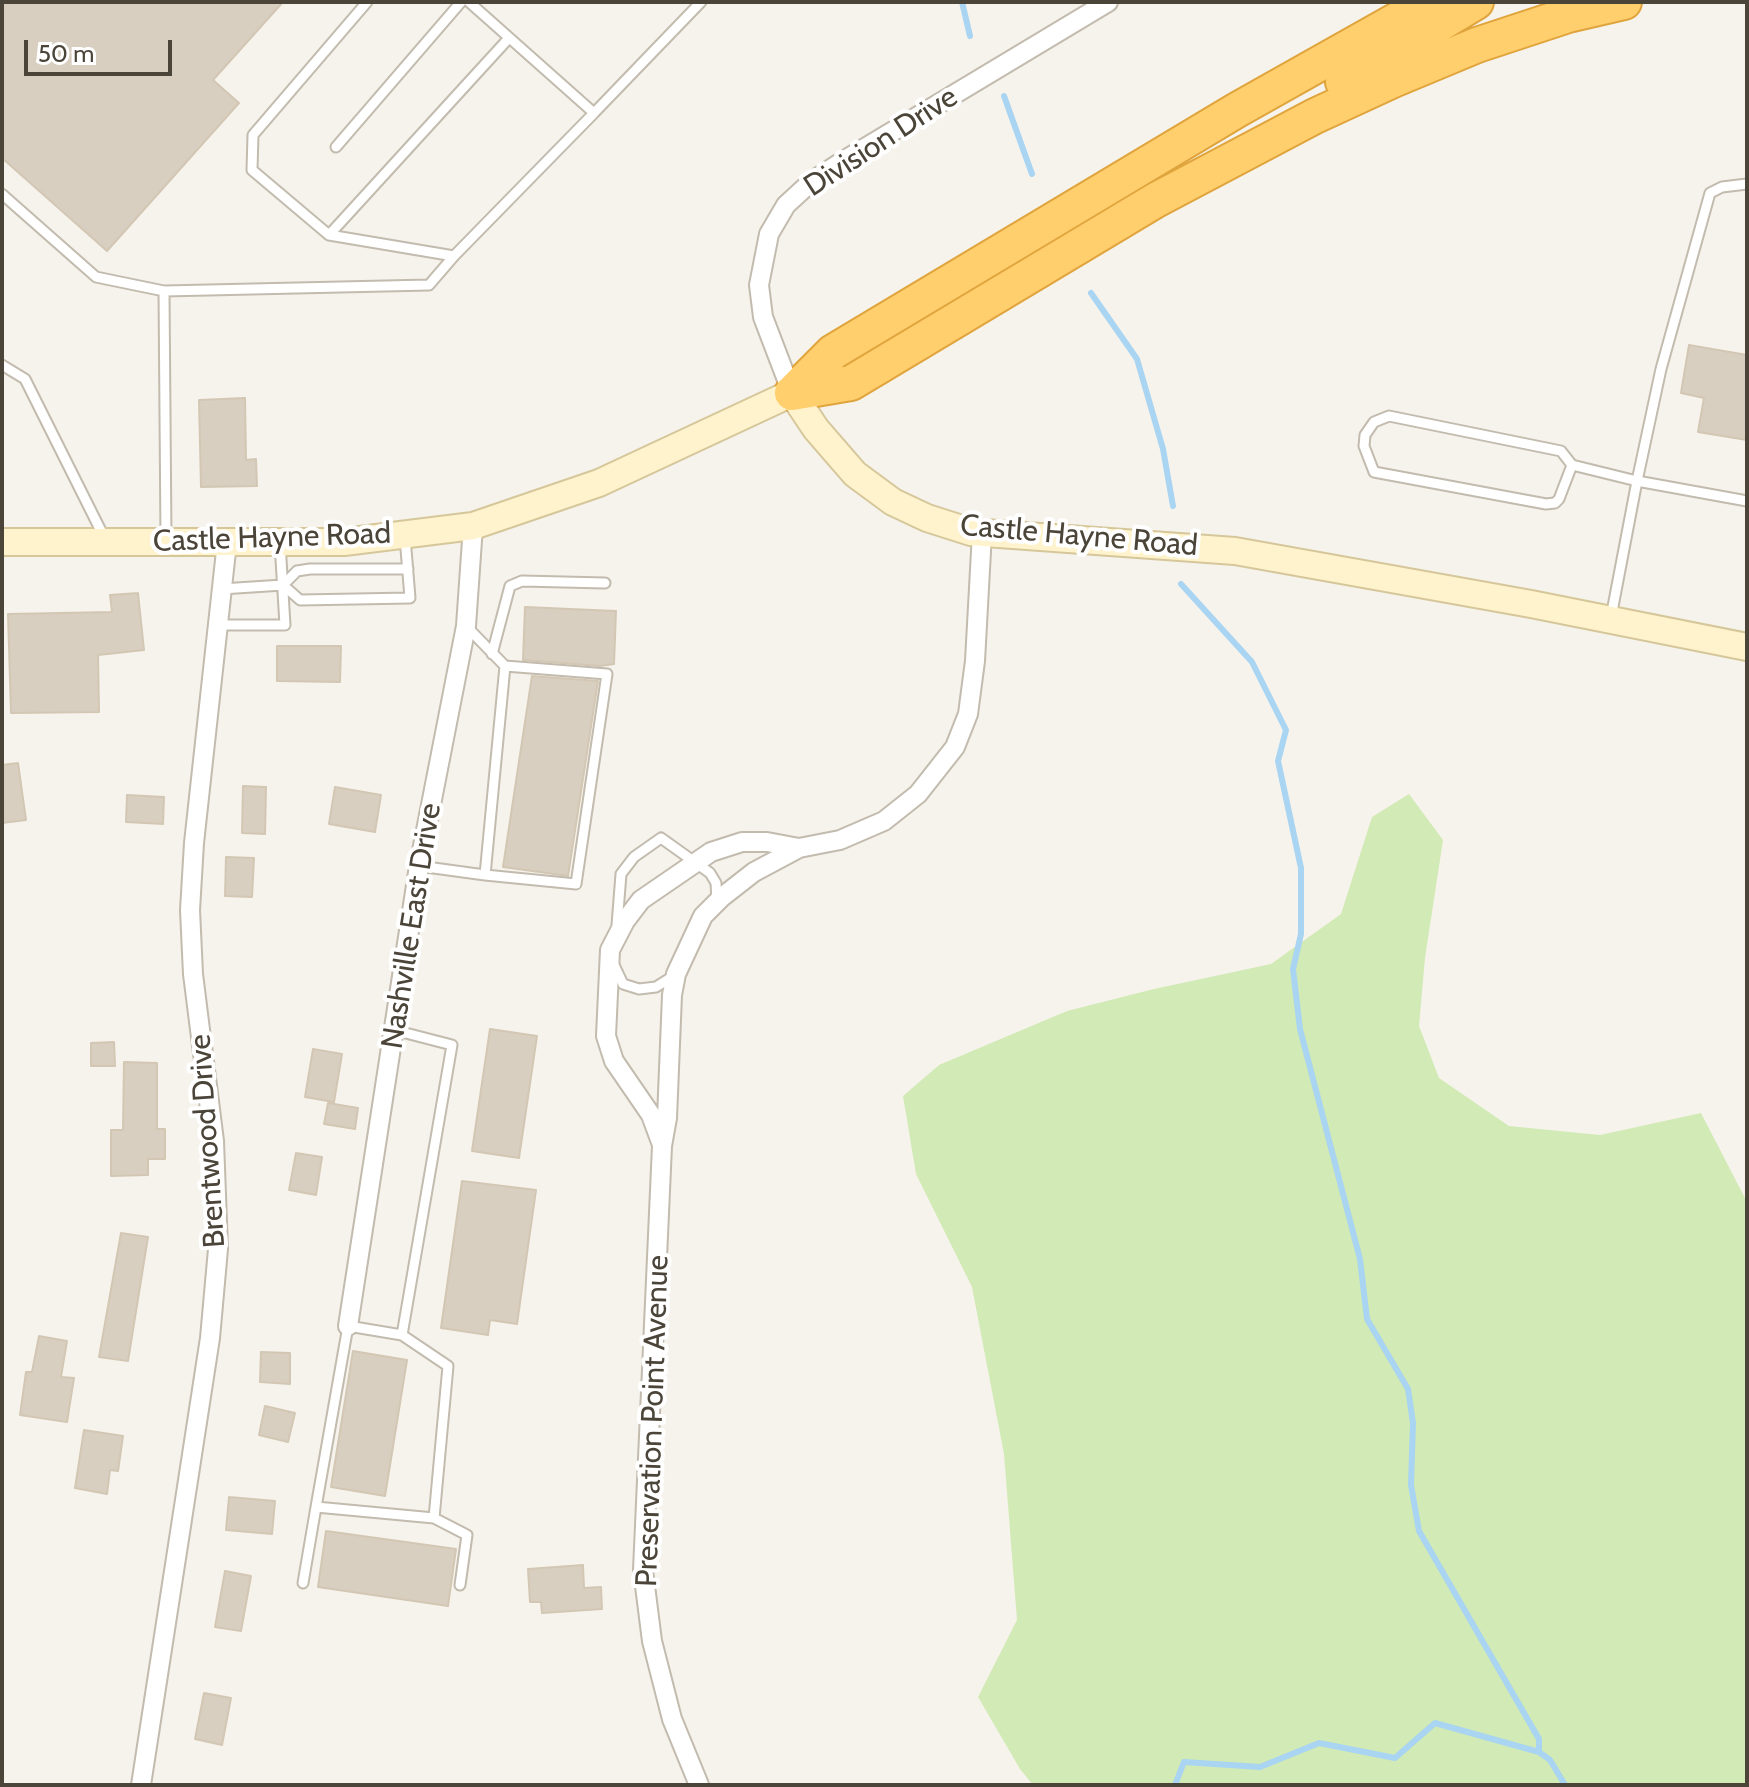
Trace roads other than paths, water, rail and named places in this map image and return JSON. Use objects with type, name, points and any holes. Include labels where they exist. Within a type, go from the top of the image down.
[{"type":"highway","points":[[1237,110],[1399,2]]},
{"type":"highway","points":[[792,393],[833,352],[1237,110],[1429,2]]},
{"type":"highway","points":[[792,393],[851,383],[1156,200],[1227,152],[1476,2]]},
{"type":"highway","points":[[1156,200],[1315,116],[1393,80],[1477,45],[1568,15],[1624,2]]},
{"type":"main road","name":"Castle Hayne Road","points":[[2,542],[344,542],[473,526],[599,483],[792,393],[816,429],[855,474],[893,502],[927,518],[982,533],[1235,551],[1747,647]]},
{"type":"street","name":"Division Drive","points":[[792,393],[763,317],[759,285],[769,234],[786,205],[811,182],[840,163],[1108,2]]},
{"type":"street","name":"Nashville East Drive","points":[[348,1326],[419,866],[466,626],[473,526]]},
{"type":"street","name":"Preservation Point Avenue","points":[[699,1785],[672,1719],[652,1641],[643,1570],[662,1146],[667,1118],[672,995],[676,974],[703,916],[717,901],[754,872],[799,848],[840,840],[884,821],[918,794],[955,747],[968,714],[975,661],[982,533]]},
{"type":"street","name":"Brentwood Drive","points":[[141,1785],[210,1338],[218,1249],[214,1141],[190,937],[194,843],[227,542]]},
{"type":"street","name":"Preservation Point Avenue","points":[[662,1146],[651,1115],[614,1061],[606,1036],[613,944],[641,900],[711,852],[742,842],[767,842],[799,848]]},
{"type":"lane","points":[[367,2],[253,135],[252,170],[329,235],[454,256]]},
{"type":"lane","points":[[336,147],[461,2]]},
{"type":"lane","points":[[469,2],[594,113]]},
{"type":"lane","points":[[2,194],[96,277],[164,291],[429,285],[701,2]]},
{"type":"lane","points":[[329,235],[509,38]]},
{"type":"lane","points":[[1610,620],[1661,369],[1710,193],[1722,187],[1747,184]]},
{"type":"lane","points":[[164,291],[166,542]]},
{"type":"lane","points":[[2,365],[25,379],[107,542]]},
{"type":"lane","points":[[1572,465],[1559,499],[1546,504],[1374,472],[1364,446],[1365,435],[1374,422],[1389,416],[1561,451],[1572,465],[1637,481],[1747,501]]},
{"type":"lane","points":[[283,585],[300,600],[410,598],[405,533]]},
{"type":"lane","points":[[218,625],[285,625],[280,542]]},
{"type":"lane","points":[[221,589],[283,585],[297,571],[408,569]]},
{"type":"lane","points":[[492,654],[510,586],[522,581],[605,583]]},
{"type":"lane","points":[[419,866],[576,884],[607,674],[505,666],[466,626]]},
{"type":"lane","points":[[485,875],[505,666]]},
{"type":"lane","points":[[676,974],[656,987],[639,989],[623,984],[617,973],[613,944],[621,874],[634,857],[661,838],[710,873],[716,883],[717,901]]},
{"type":"lane","points":[[394,1030],[452,1045],[402,1335]]},
{"type":"lane","points":[[303,1583],[348,1326],[402,1335],[448,1366],[434,1518]]},
{"type":"lane","points":[[316,1507],[434,1518],[467,1535],[460,1585]]},
{"type":"waterway","points":[[962,2],[970,36]]},
{"type":"waterway","points":[[1004,96],[1032,174]]},
{"type":"waterway","points":[[1091,293],[1137,359],[1163,449],[1173,506]]},
{"type":"waterway","points":[[1181,584],[1252,662],[1286,730],[1278,761],[1301,868],[1301,934],[1293,969],[1300,1029],[1360,1259],[1367,1319],[1408,1389],[1413,1423],[1411,1485],[1419,1531],[1539,1739],[1539,1752]]},
{"type":"waterway","points":[[1175,1785],[1184,1762],[1260,1767],[1319,1743],[1395,1758],[1435,1723],[1539,1752],[1550,1760],[1565,1785]]}]
